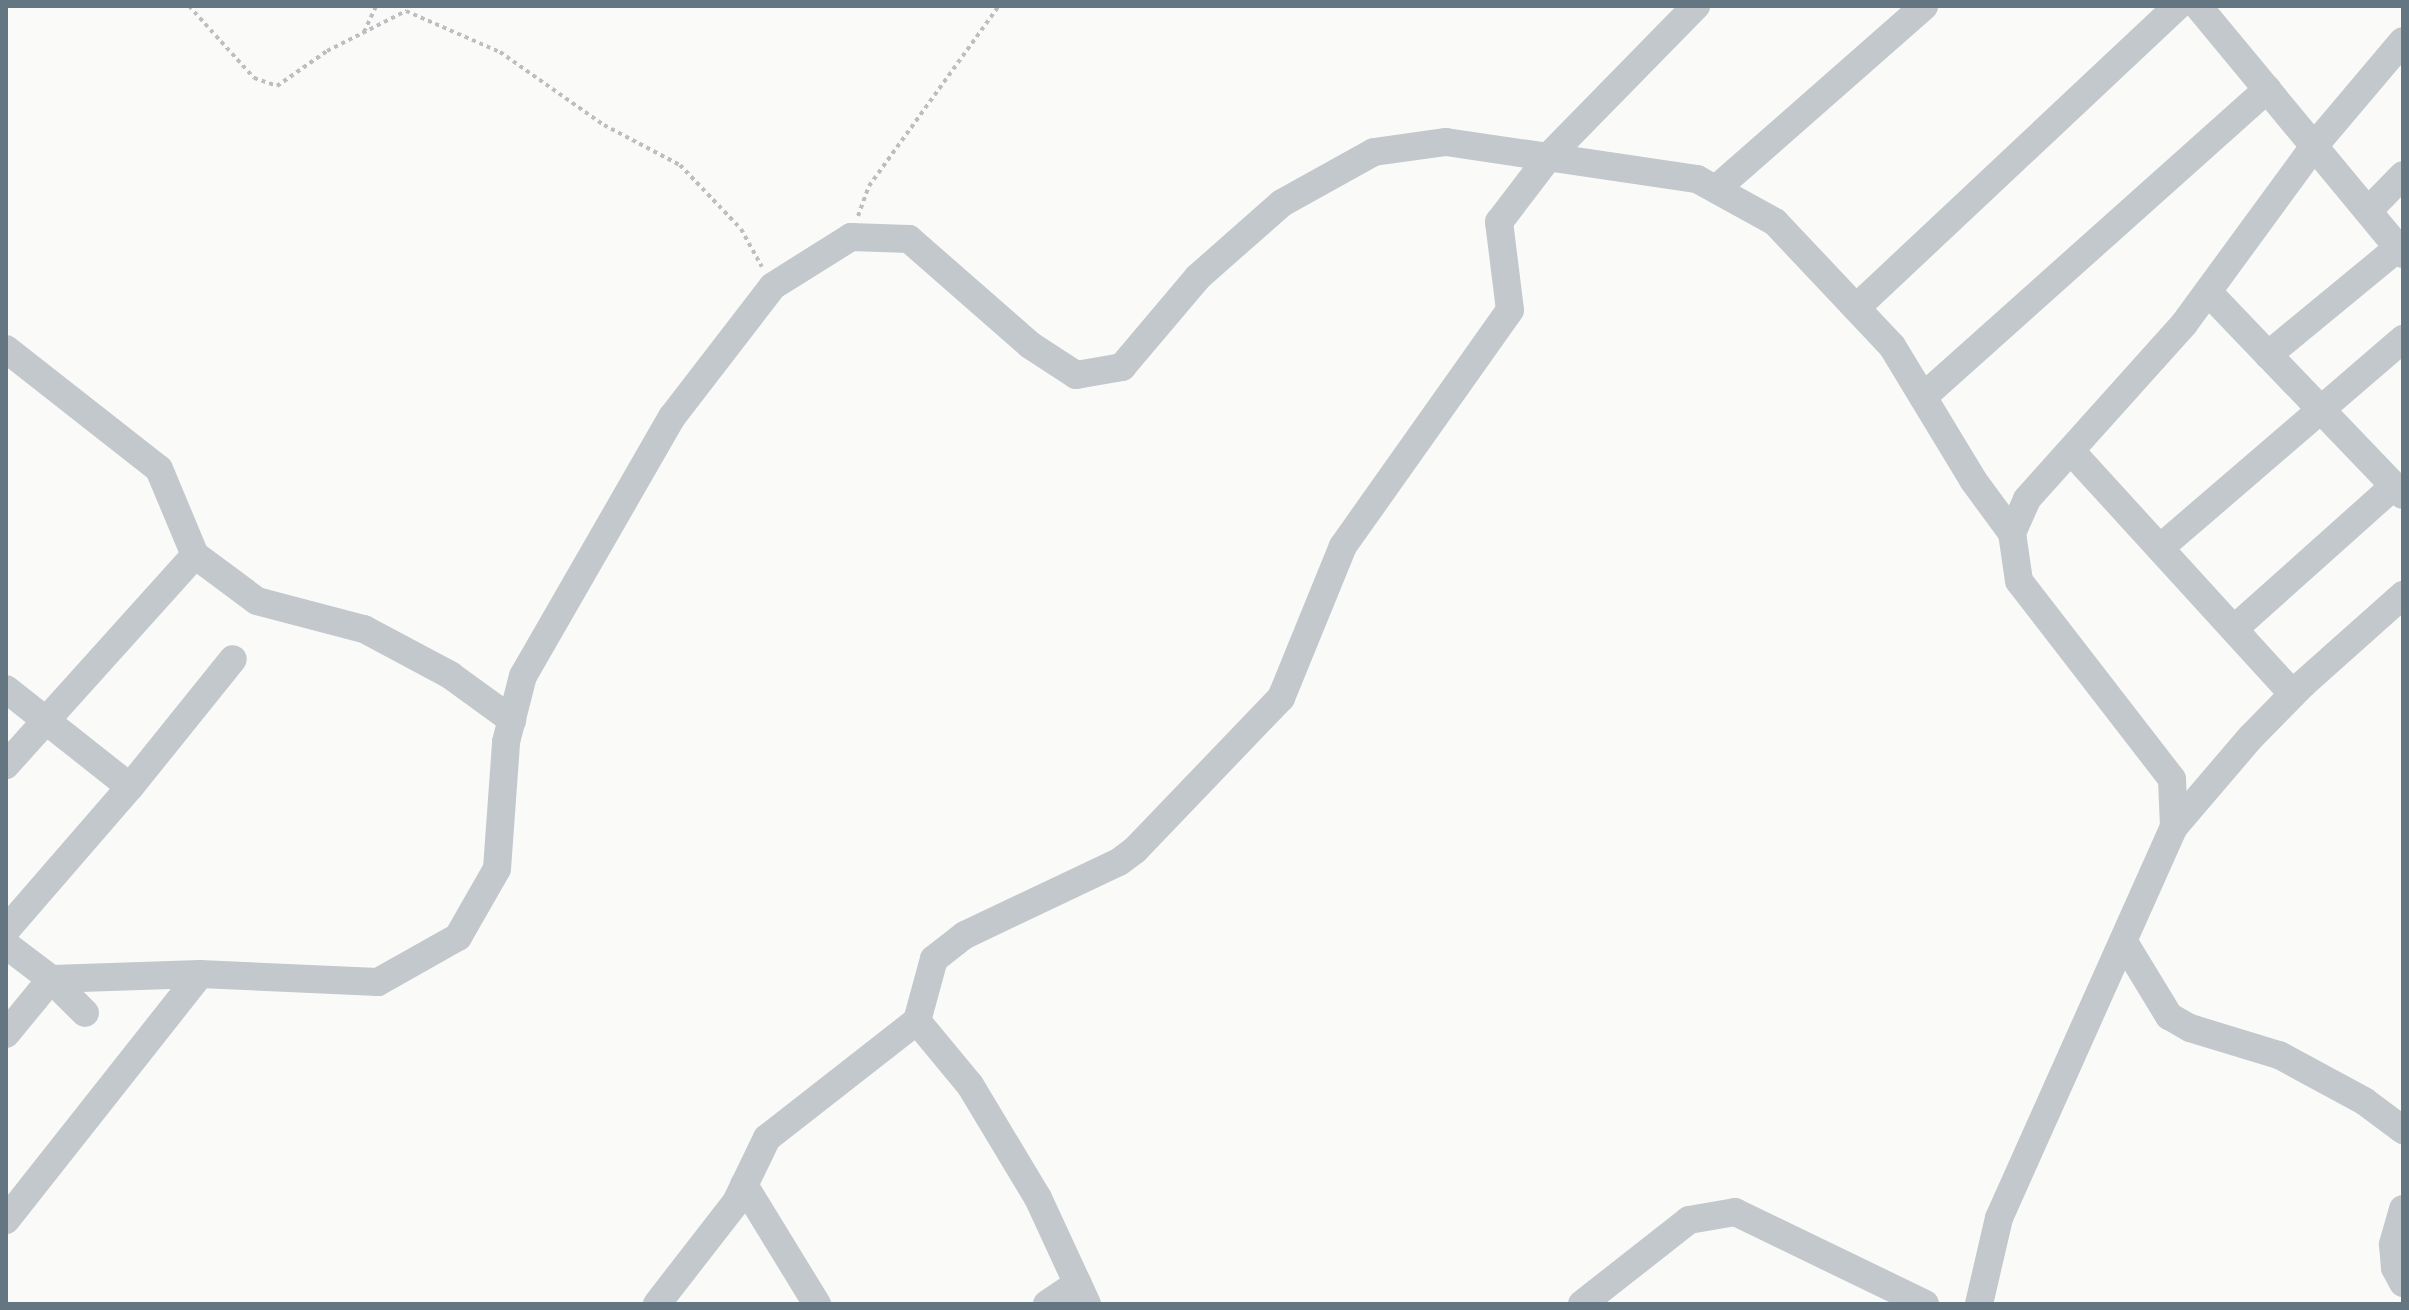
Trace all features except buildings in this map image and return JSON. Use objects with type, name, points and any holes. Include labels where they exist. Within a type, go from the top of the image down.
[{"type":"street","points":[[657,1304],[703,1249],[744,1185],[767,1138],[917,1021],[934,959],[965,935],[1119,862],[1135,850],[1281,698],[1343,546],[1510,310],[1499,222],[1550,155],[1696,6]]},
{"type":"street","points":[[1716,189],[1924,6]]},
{"type":"street","points":[[1856,308],[2178,6]]},
{"type":"street","points":[[2198,6],[2400,251],[2268,355]]},
{"type":"street","points":[[2012,533],[2027,499],[2184,324],[2315,145],[2403,41]]},
{"type":"street","points":[[1923,397],[2267,89]]},
{"type":"street","points":[[6,1034],[51,979],[200,974],[378,982],[458,937],[497,869],[506,742],[523,676],[672,417],[773,286],[851,237],[909,239],[1030,345],[1076,375],[1122,367],[1198,277],[1282,203],[1374,152],[1446,142],[1697,179],[1775,222],[1892,346],[1973,480],[2012,533],[2019,581],[2172,779],[2174,827]]},
{"type":"street","points":[[2368,211],[2403,175]]},
{"type":"street","points":[[2208,292],[2399,491],[2234,629]]},
{"type":"street","points":[[2160,548],[2319,408],[2403,339]]},
{"type":"street","points":[[6,349],[159,469],[195,555],[257,601],[364,629],[450,675],[512,720]]},
{"type":"street","points":[[2071,451],[2293,694]]},
{"type":"street","points":[[6,765],[44,718],[195,555]]},
{"type":"street","points":[[1979,1304],[1999,1218],[2174,827],[2251,737],[2293,694],[2403,595]]},
{"type":"street","points":[[6,930],[130,787],[233,659]]},
{"type":"street","points":[[6,689],[130,787]]},
{"type":"street","points":[[2124,942],[2169,1016],[2190,1028],[2279,1055],[2364,1101],[2403,1130]]},
{"type":"street","points":[[6,945],[51,979],[85,1013]]},
{"type":"street","points":[[6,1220],[200,974]]},
{"type":"street","points":[[917,1021],[970,1085],[1038,1198],[1082,1293],[1047,1304]]},
{"type":"street","points":[[744,1185],[817,1304]]},
{"type":"street","points":[[2403,1209],[2393,1245],[2395,1268],[2403,1283]]},
{"type":"street","points":[[1582,1304],[1689,1220],[1735,1212],[1925,1304]]},
{"type":"path","points":[[189,6],[254,78],[277,86],[327,51],[406,11],[500,52],[604,125],[680,165],[741,229],[773,286]]},
{"type":"path","points":[[364,32],[376,6]]},
{"type":"path","points":[[851,237],[869,186],[999,6]]}]
